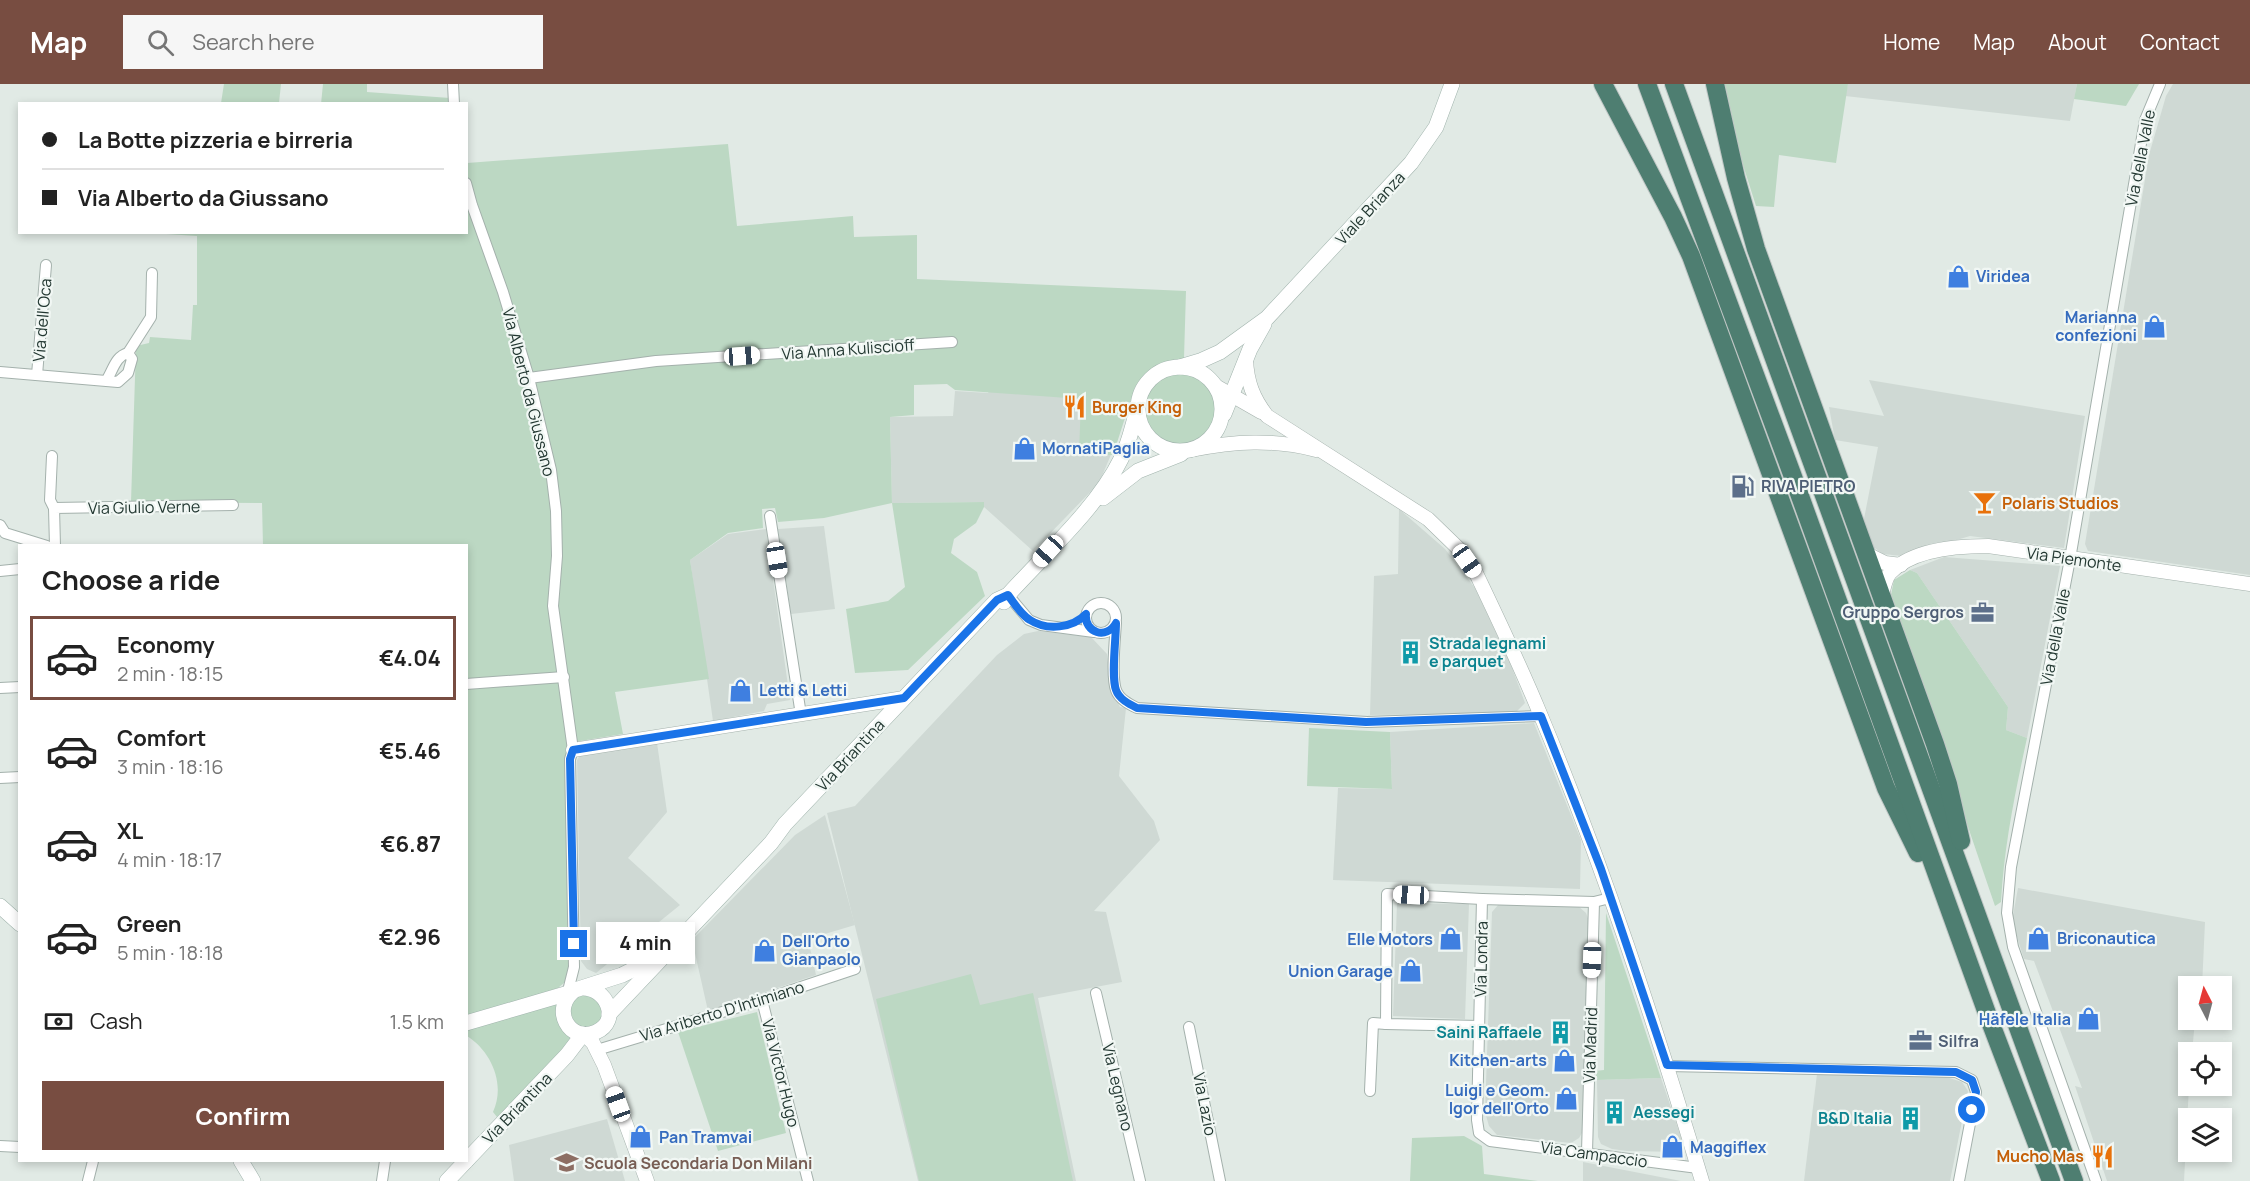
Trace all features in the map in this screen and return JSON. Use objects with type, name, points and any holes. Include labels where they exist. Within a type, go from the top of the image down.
[{"type":"highway","points":[[1603,84],[1673,217],[1695,266],[1886,788],[1956,929]]},
{"type":"highway","points":[[1647,84],[1792,474],[1956,929],[2051,1181]]},
{"type":"highway","points":[[1674,84],[2074,1181]]},
{"type":"highway","points":[[1715,84],[1736,178],[1756,249],[1868,554],[1948,784],[1977,914]]},
{"type":"main road","name":"Viale Brianza","points":[[1267,318],[1411,163],[1436,127],[1452,84]]},
{"type":"main road","points":[[1267,318],[1246,358],[1215,433],[1204,445],[1190,451],[1170,451],[1156,445],[1148,438],[1140,425],[1137,411],[1138,400],[1147,381],[1158,372],[1200,361],[1220,352],[1267,318]]},
{"type":"main road","points":[[1180,367],[1200,372],[1214,385],[1222,404],[1221,419]]},
{"type":"main road","name":"Via Briantina","points":[[771,843],[791,829],[811,808],[1001,607],[1008,595],[1086,511],[1110,479],[1121,459],[1129,441],[1137,411]]},
{"type":"main road","name":"Via Briantina","points":[[1086,511],[1138,471],[1190,451]]},
{"type":"main road","name":"Via Briantina","points":[[603,1035],[671,948],[997,600],[1008,595]]},
{"type":"main road","points":[[0,906],[18,922]]},
{"type":"main road","name":"Via Briantina","points":[[468,1022],[572,993],[636,969],[671,948]]},
{"type":"main road","points":[[595,990],[603,994],[608,1002],[603,1035],[596,1032],[584,1034],[571,1029],[565,1022],[562,1010],[572,993],[595,990]]},
{"type":"main road","name":"Via Briantina","points":[[460,1173],[584,1034]]},
{"type":"main road","points":[[242,1162],[253,1181]]},
{"type":"street","points":[[453,84],[454,102]]},
{"type":"street","name":"Via della Valle","points":[[2096,1181],[2013,947],[2007,913],[2011,867],[2070,559],[2145,120],[2160,84]]},
{"type":"street","name":"Via Alberto da Giussano","points":[[468,190],[503,292],[529,378],[551,470],[556,511],[557,556],[554,606],[573,750],[570,759],[574,968],[572,993]]},
{"type":"street","name":"Via dell'Oca","points":[[37,375],[46,265]]},
{"type":"street","name":"Via dell'Oca","points":[[0,372],[118,382],[123,379],[128,373],[132,359],[128,353],[151,316],[152,273]]},
{"type":"street","name":"Via Anna Kuliscioff","points":[[529,378],[656,361],[952,342]]},
{"type":"street","points":[[1246,358],[1251,391],[1267,416]]},
{"type":"street","points":[[1214,385],[1305,439],[1428,519],[1460,550],[1475,571],[1541,716],[1601,869],[1634,963],[1700,1174]]},
{"type":"street","points":[[1190,451],[1224,443],[1260,442],[1291,444],[1322,452]]},
{"type":"street","points":[[52,456],[50,500],[54,508],[55,544]]},
{"type":"street","name":"Via Giulio Verne","points":[[54,508],[233,506]]},
{"type":"street","points":[[770,516],[801,715]]},
{"type":"street","points":[[0,525],[5,533],[41,544]]},
{"type":"street","name":"Via Piemonte","points":[[1901,565],[1952,546],[1988,546],[2250,584]]},
{"type":"street","points":[[1868,554],[1885,563],[1901,565]]},
{"type":"street","points":[[1882,595],[1887,578],[1901,565]]},
{"type":"street","points":[[0,571],[18,569]]},
{"type":"street","points":[[1008,595],[1029,620],[1041,625],[1096,632],[1109,631],[1116,623]]},
{"type":"street","points":[[1063,627],[1074,624],[1096,603],[1105,603],[1113,608],[1116,612],[1114,663],[1116,690],[1123,700],[1137,708],[1366,722],[1541,716]]},
{"type":"street","points":[[1086,614],[1087,624],[1108,646],[1114,663]]},
{"type":"street","points":[[468,684],[564,677]]},
{"type":"street","points":[[0,688],[18,687]]},
{"type":"street","points":[[573,750],[904,698]]},
{"type":"street","points":[[0,778],[18,777]]},
{"type":"street","points":[[1386,1024],[1387,894],[1482,899]]},
{"type":"street","name":"Via Londra","points":[[1490,1141],[1479,1133],[1477,1120],[1482,899],[1594,902],[1610,898]]},
{"type":"street","name":"Via Madrid","points":[[1587,1152],[1594,902]]},
{"type":"street","name":"Via Ariberto D'Intimiano","points":[[603,1035],[623,1041],[762,1000],[855,969]]},
{"type":"street","name":"Via Legnano","points":[[1096,993],[1140,1181]]},
{"type":"street","name":"Via Victor Hugo","points":[[762,1000],[808,1181]]},
{"type":"street","points":[[1370,1091],[1373,1023],[1479,1026]]},
{"type":"street","name":"Via Lazio","points":[[1189,1027],[1220,1181]]},
{"type":"street","points":[[567,1055],[603,1035],[604,1065],[646,1181]]},
{"type":"street","points":[[1667,1065],[1956,1072],[1972,1080],[1976,1092],[1959,1181]]},
{"type":"street","name":"Via Campaccio","points":[[1490,1141],[1587,1152],[1700,1174]]},
{"type":"street","points":[[0,1146],[18,1147]]},
{"type":"street","points":[[88,1181],[93,1162]]},
{"type":"street","points":[[382,1181],[385,1162]]},
{"type":"shaded area","points":[[1848,84],[2077,84],[2070,121],[1845,96]]},
{"type":"shaded area","points":[[2173,84],[2250,84],[2250,575],[2088,551],[2085,544],[2149,155],[2166,96]]},
{"type":"shaded area","points":[[1100,359],[1118,438],[1099,483],[1033,551],[984,507],[984,502],[892,503],[890,417],[953,416],[955,391],[988,393],[1004,362]]},
{"type":"shaded area","points":[[1869,380],[2085,416],[2064,548],[1970,536],[1902,556],[1883,554],[1872,546],[1862,529],[1878,447],[1835,440],[1829,407],[1884,416]]},
{"type":"shaded area","points":[[1399,509],[1445,549],[1475,588],[1511,665],[1525,703],[1515,713],[1370,715],[1374,576],[1398,574]]},
{"type":"shaded area","points":[[824,526],[835,609],[791,614],[778,529]]},
{"type":"shaded area","points":[[766,529],[790,700],[767,704],[764,711],[713,721],[690,560],[728,534]]},
{"type":"shaded area","points":[[1944,557],[2060,566],[2027,738],[2006,730],[2008,707],[1917,573],[1910,570]]},
{"type":"shaded area","points":[[1038,631],[1091,637],[1107,654],[1111,689],[1120,707],[1126,708],[1119,776],[1154,821],[1160,840],[1094,911],[1106,912],[1122,982],[1038,998],[1076,1181],[918,1181],[827,813],[855,806],[997,655],[1024,634]]},
{"type":"shaded area","points":[[1534,723],[1581,840],[1580,889],[1333,880],[1338,788],[1392,789],[1390,732]]},
{"type":"shaded area","points":[[657,743],[667,812],[628,858],[680,905],[596,973],[587,969],[581,961],[577,760],[581,754]]},
{"type":"shaded area","points":[[825,815],[855,925],[808,939],[816,975],[708,1011],[692,940],[795,835]]},
{"type":"shaded area","points":[[2018,888],[2205,922],[2203,976],[2178,976],[2178,1030],[2194,1030],[2193,1042],[2178,1042],[2178,1096],[2188,1096],[2188,1108],[2178,1108],[2178,1162],[2185,1162],[2184,1181],[2107,1181],[2075,1086],[2082,1088],[2034,961],[2024,959],[2012,921]]},
{"type":"shaded area","points":[[1397,903],[1469,904],[1465,1019],[1393,1016]]},
{"type":"shaded area","points":[[1499,904],[1578,906],[1586,913],[1589,921],[1582,1133],[1571,1143],[1497,1135],[1489,1126],[1485,1112],[1492,912]]},
{"type":"shaded area","points":[[1817,1074],[1943,1076],[1962,1082],[1968,1091],[1950,1181],[1804,1181]]},
{"type":"shaded area","points":[[1661,1078],[1683,1143],[1682,1152],[1627,1151],[1612,1149],[1601,1144],[1598,1137],[1597,1080]]},
{"type":"shaded area","name":"Scuola Secondaria Don Milani","points":[[607,1119],[625,1181],[514,1181],[509,1145]]},
{"type":"shaded area","points":[[1583,1162],[1681,1181],[1583,1181]]},
{"type":"green space","points":[[224,84],[281,84],[279,102],[221,102]]},
{"type":"green space","points":[[323,84],[367,84],[367,92],[450,98],[450,102],[321,102]]},
{"type":"green space","points":[[1723,84],[1848,84],[1836,163],[1779,155],[1774,207],[1756,206],[1726,111]]},
{"type":"green space","points":[[2077,84],[2139,84],[2126,106],[2074,99]]},
{"type":"green space","points":[[728,144],[737,226],[853,216],[854,237],[917,235],[917,279],[1186,291],[1184,358],[1155,368],[1135,387],[1113,455],[1079,454],[1081,399],[955,390],[947,384],[914,385],[914,415],[890,417],[892,503],[824,518],[778,522],[775,508],[762,509],[763,528],[728,533],[690,560],[709,679],[615,692],[623,734],[574,742],[566,754],[569,974],[558,988],[468,1016],[468,544],[263,544],[262,503],[131,502],[136,346],[149,343],[150,337],[191,340],[193,305],[197,305],[197,236],[166,234],[468,234],[468,163]]},
{"type":"green space","points":[[1187,373],[1206,383],[1214,395],[1216,409],[1214,423],[1206,435],[1194,443],[1173,445],[1154,435],[1146,423],[1144,402],[1154,383],[1166,375]]},
{"type":"green space","points":[[984,502],[976,523],[954,539],[951,553],[977,572],[985,596],[908,670],[855,673],[846,609],[888,601],[905,587],[892,503]]},
{"type":"green space","points":[[1910,570],[1917,573],[2008,707],[2006,730],[2027,738],[2007,840],[2001,902],[1995,906],[1893,607],[1891,595],[1894,580]]},
{"type":"green space","points":[[1309,728],[1390,732],[1392,789],[1307,786]]},
{"type":"green space","points":[[1606,913],[1661,1078],[1597,1080],[1595,1071],[1604,1070]]},
{"type":"green space","points":[[971,974],[980,1005],[1033,993],[1073,1181],[919,1181],[876,999]]},
{"type":"green space","points":[[581,992],[601,1001],[603,1018],[594,1027],[576,1027],[568,1005]]},
{"type":"green space","points":[[558,1001],[558,1019],[576,1038],[497,1117],[493,1112],[498,1090],[494,1069],[483,1050],[468,1037],[468,1029]]},
{"type":"green space","points":[[757,1012],[786,1133],[718,1151],[678,1032]]},
{"type":"green space","points":[[1464,1136],[1482,1146],[1484,1174],[1538,1181],[1410,1181],[1412,1138]]},
{"type":"place","name":"Viridea","points":[[1958,276]]},
{"type":"place","name":"Marianna confezioni","points":[[2155,326]]},
{"type":"place","name":"Burger King","points":[[1074,407]]},
{"type":"place","name":"MornatiPaglia","points":[[1024,448]]},
{"type":"place","name":"RIVA PIETRO","points":[[1743,486]]},
{"type":"place","name":"Polaris Studios","points":[[1984,503]]},
{"type":"place","name":"Gruppo Sergros","points":[[1982,612]]},
{"type":"place","name":"Strada legnami e parquet","points":[[1411,652]]},
{"type":"place","name":"Letti & Letti","points":[[741,690]]},
{"type":"place","name":"Briconautica","points":[[2039,938]]},
{"type":"place","name":"Elle Motors","points":[[1451,939]]},
{"type":"place","name":"Dell'Orto Gianpaolo","points":[[764,950]]},
{"type":"place","name":"Union Garage","points":[[1411,971]]},
{"type":"place","name":"Häfele Italia","points":[[2089,1019]]},
{"type":"place","name":"Saini Raffaele","points":[[1560,1032]]},
{"type":"place","name":"Silfra","points":[[1920,1041]]},
{"type":"place","name":"Kitchen-arts","points":[[1565,1060]]},
{"type":"place","name":"Luigi e Geom. Igor dell'Orto","points":[[1567,1099]]},
{"type":"place","name":"Aessegi","points":[[1615,1112]]},
{"type":"place","name":"B&D Italia","points":[[1910,1118]]},
{"type":"place","name":"Pan Tramvai","points":[[641,1137]]},
{"type":"place","name":"Maggiflex","points":[[1672,1147]]},
{"type":"place","name":"Mucho Mas","points":[[2102,1156]]},
{"type":"place","name":"Scuola Secondaria Don Milani","points":[[566,1163]]},
{"type":"route","points":[[574,944],[570,759],[573,750],[904,698],[997,600],[1008,595],[1029,620],[1041,625],[1063,627],[1074,624],[1086,614],[1087,624],[1094,632],[1109,631],[1116,623],[1114,663],[1116,690],[1123,700],[1137,708],[1366,722],[1541,716],[1601,869],[1667,1065],[1956,1072],[1972,1080],[1976,1092],[1972,1110]]}]
